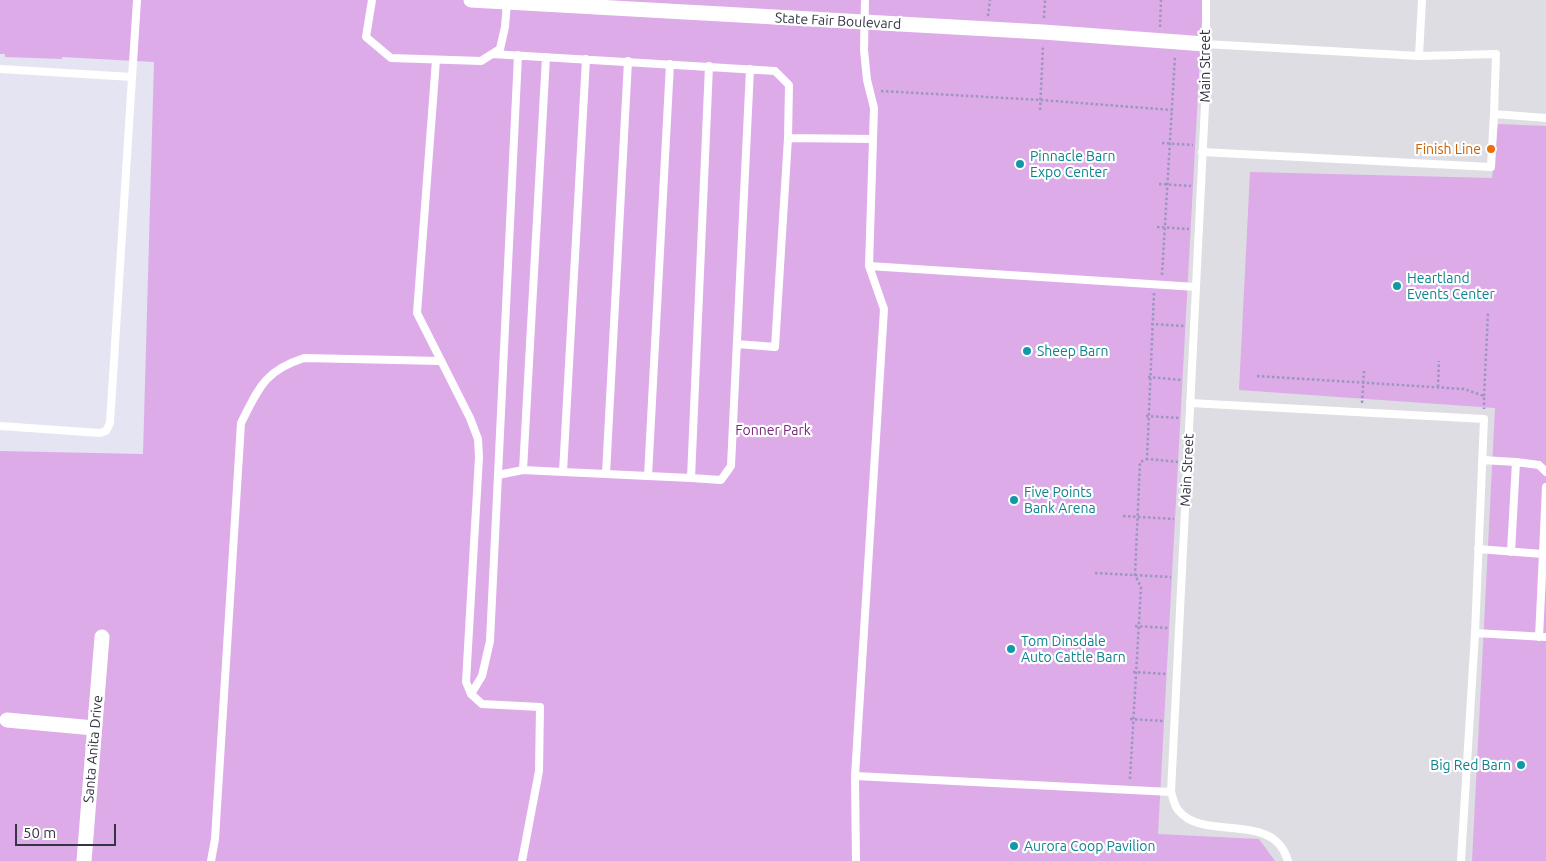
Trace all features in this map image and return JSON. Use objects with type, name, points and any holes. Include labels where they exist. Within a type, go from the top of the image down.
[{"type":"street","name":"State Fair Boulevard","points":[[471,0],[1043,32],[1204,44]]},
{"type":"street","name":"Santa Anita Drive","points":[[84,861],[102,636]]},
{"type":"street","points":[[8,720],[94,728]]},
{"type":"lane","points":[[0,426],[100,434],[106,431],[110,423],[137,0]]},
{"type":"lane","points":[[372,0],[366,37],[391,58],[481,61],[500,49],[505,27],[507,2]]},
{"type":"lane","points":[[856,861],[855,776],[884,309],[869,266],[874,108],[869,90],[864,50],[865,0]]},
{"type":"lane","name":"Main Street","points":[[1171,792],[1206,84],[1204,44],[1206,0]]},
{"type":"lane","points":[[1418,56],[1422,0]]},
{"type":"lane","points":[[1202,149],[1491,167],[1496,54],[1418,56],[1204,44]]},
{"type":"lane","points":[[492,54],[775,71],[788,85],[788,138],[775,347],[737,344]]},
{"type":"lane","points":[[471,694],[482,676],[490,641],[518,55]]},
{"type":"lane","points":[[523,470],[546,57]]},
{"type":"lane","points":[[563,472],[586,59]]},
{"type":"lane","points":[[436,60],[417,313],[470,418],[478,439],[479,457],[466,682],[471,694],[482,704],[540,707],[539,772],[522,861]]},
{"type":"lane","points":[[606,474],[628,61]]},
{"type":"lane","points":[[648,476],[670,64]]},
{"type":"lane","points":[[691,478],[709,66]]},
{"type":"lane","points":[[0,69],[132,77]]},
{"type":"lane","points":[[498,475],[523,470],[720,480],[731,466],[750,69]]},
{"type":"lane","points":[[1494,114],[1546,118]]},
{"type":"lane","points":[[788,138],[873,139]]},
{"type":"lane","points":[[869,266],[1196,287]]},
{"type":"lane","points":[[211,861],[241,422],[261,384],[283,365],[304,358],[441,361]]},
{"type":"lane","points":[[1190,403],[1484,419],[1475,633],[1461,861]]},
{"type":"lane","points":[[1482,460],[1539,465],[1546,472]]},
{"type":"lane","points":[[1511,552],[1516,462]]},
{"type":"lane","points":[[1475,633],[1543,637],[1543,554],[1546,487]]},
{"type":"lane","points":[[1478,549],[1543,554]]},
{"type":"lane","points":[[855,776],[1171,792],[1178,810],[1194,821],[1231,829],[1264,832],[1276,840],[1285,851],[1288,861]]},
{"type":"path","points":[[1040,110],[1045,0]]},
{"type":"path","points":[[1159,41],[1161,0]]},
{"type":"path","points":[[1147,459],[1152,325],[1165,227],[1176,42]]},
{"type":"path","points":[[869,90],[1172,110]]},
{"type":"path","points":[[1162,143],[1202,149]]},
{"type":"path","points":[[1160,184],[1200,187]]},
{"type":"path","points":[[1157,227],[1198,230]]},
{"type":"path","points":[[1484,419],[1488,312]]},
{"type":"path","points":[[1152,325],[1194,327]]},
{"type":"path","points":[[1438,387],[1439,361]]},
{"type":"path","points":[[1362,412],[1364,371]]},
{"type":"path","points":[[1257,376],[1464,389],[1484,396]]},
{"type":"path","points":[[1149,377],[1191,380]]},
{"type":"path","points":[[1148,416],[1189,419]]},
{"type":"path","points":[[1130,790],[1134,672],[1141,586],[1135,575],[1140,462],[1147,459],[1187,462]]},
{"type":"path","points":[[1123,516],[1184,520]]},
{"type":"path","points":[[1095,573],[1181,578]]},
{"type":"path","points":[[1137,626],[1179,629]]},
{"type":"path","points":[[1134,672],[1176,675]]},
{"type":"path","points":[[1132,719],[1174,722]]},
{"type":"green space","name":"Fonner Park","points":[[0,0],[1546,0],[1546,861],[0,861],[0,451],[143,454],[154,62],[62,57],[62,59],[5,57],[5,54],[0,54]]},
{"type":"shaded area","points":[[1203,0],[1546,0],[1546,126],[1498,124],[1492,178],[1250,172],[1239,390],[1495,408],[1472,861],[1275,861],[1259,839],[1158,834]]},
{"type":"place","name":"Finish Line","points":[[1491,149]]},
{"type":"place","name":"Pinnacle Barn Expo Center","points":[[1020,164]]},
{"type":"place","name":"Heartland Events Center","points":[[1397,286]]},
{"type":"place","name":"Sheep Barn","points":[[1027,351]]},
{"type":"place","name":"Five Points Bank Arena","points":[[1014,500]]},
{"type":"place","name":"Tom Dinsdale Auto Cattle Barn","points":[[1011,649]]},
{"type":"place","name":"Big Red Barn","points":[[1521,765]]},
{"type":"place","name":"Aurora Coop Pavilion","points":[[1014,846]]}]
